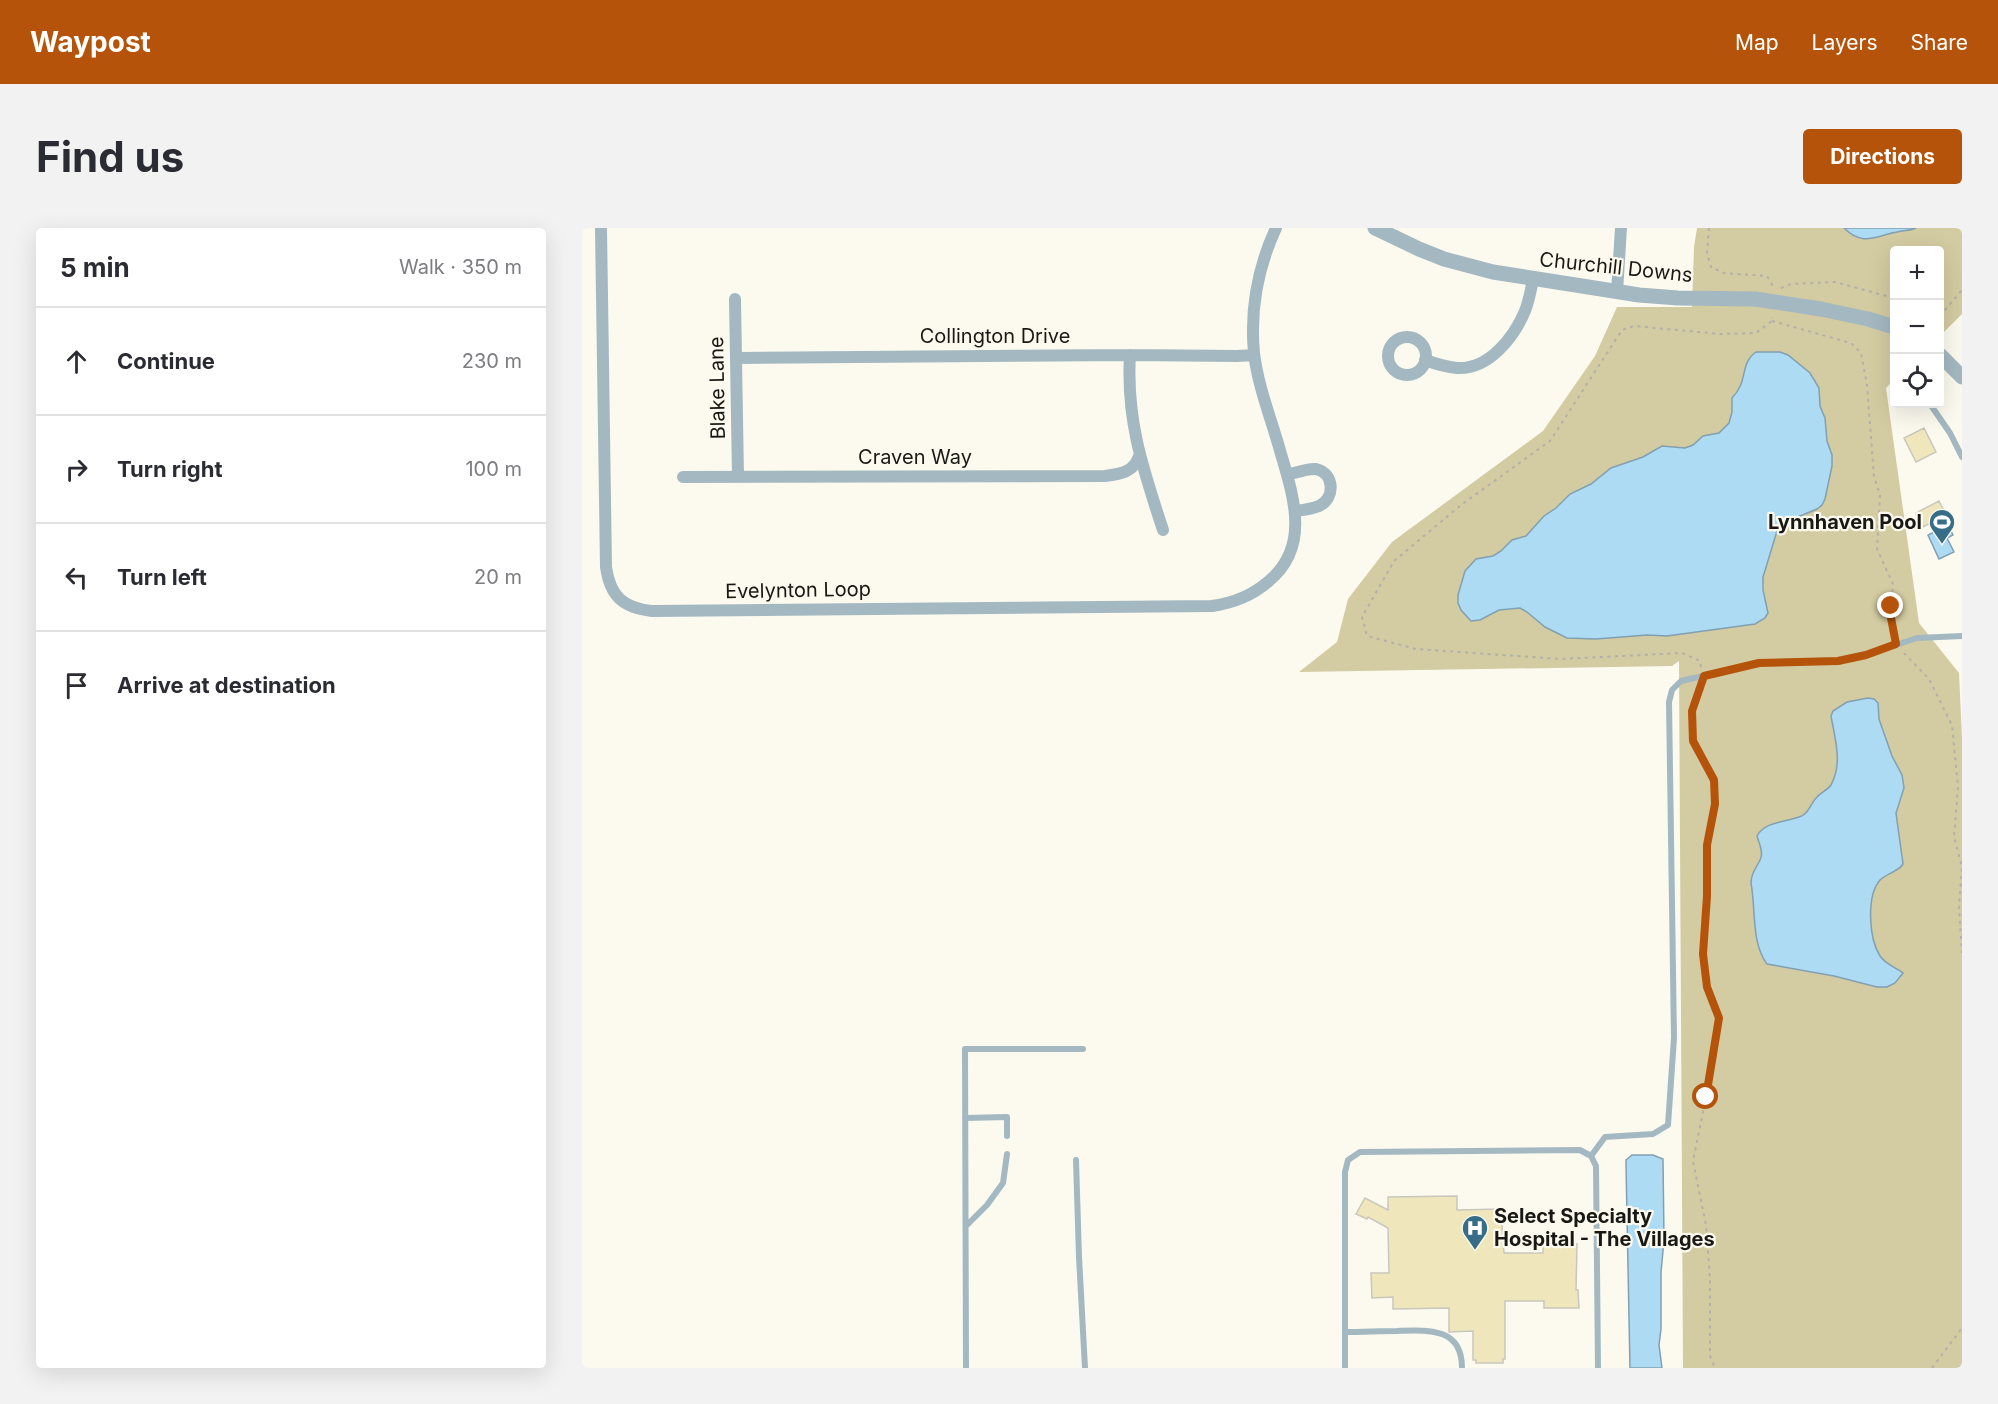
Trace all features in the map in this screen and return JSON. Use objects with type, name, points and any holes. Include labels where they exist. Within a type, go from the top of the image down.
[{"type":"street","name":"Evelynton Loop","points":[[601,228],[606,567],[613,593],[624,603],[637,609],[652,611],[1212,606],[1233,603],[1257,592],[1277,574],[1291,554],[1295,534],[1295,511],[1287,475],[1254,355],[1253,322],[1258,279],[1276,228]]},
{"type":"street","name":"Churchill Downs","points":[[1375,228],[1419,249],[1477,269],[1617,292],[1668,297],[1755,299],[1821,309],[1890,326]]},
{"type":"street","points":[[1617,292],[1621,228]]},
{"type":"street","points":[[1425,360],[1459,368],[1485,360],[1498,351],[1515,331],[1526,309],[1533,279]]},
{"type":"street","name":"Blake Lane","points":[[735,299],[738,477]]},
{"type":"street","points":[[1130,355],[1129,398],[1139,456],[1163,530]]},
{"type":"street","name":"Collington Drive","points":[[736,358],[1130,355],[1237,357],[1254,355]]},
{"type":"street","points":[[1944,359],[1962,377]]},
{"type":"street","name":"Craven Way","points":[[683,477],[1105,476],[1120,474],[1131,469],[1137,463],[1139,456]]},
{"type":"street","points":[[1287,475],[1313,469],[1328,476],[1331,484],[1331,493],[1327,500],[1320,505],[1295,511]]},
{"type":"lane","points":[[1933,408],[1950,433],[1962,457]]},
{"type":"lane","points":[[1591,1156],[1605,1137],[1653,1134],[1668,1125],[1674,1038],[1669,702],[1672,690],[1681,681],[1759,663],[1838,661],[1866,655],[1917,638],[1962,636]]},
{"type":"lane","points":[[966,1368],[965,1049],[1083,1049]]},
{"type":"lane","points":[[964,1118],[1007,1117],[1007,1136]]},
{"type":"lane","points":[[1345,1368],[1345,1172],[1348,1160],[1360,1152],[1580,1150],[1591,1156],[1596,1166],[1598,1368]]},
{"type":"lane","points":[[966,1226],[987,1205],[1003,1184],[1006,1154]]},
{"type":"lane","points":[[1076,1160],[1085,1368]]},
{"type":"lane","points":[[1345,1332],[1436,1331],[1456,1343],[1462,1358],[1462,1368]]},
{"type":"path","points":[[1709,228],[1707,253],[1711,267],[1724,273],[1767,276],[1775,290],[1791,284],[1835,282],[1890,297]]},
{"type":"path","points":[[1944,311],[1962,290]]},
{"type":"path","points":[[1715,1368],[1710,1356],[1710,1279],[1706,1225],[1693,1161],[1719,1018],[1707,987],[1703,954],[1707,896],[1707,845],[1715,804],[1714,780],[1693,741],[1692,711],[1704,676],[1700,661],[1682,653],[1560,659],[1416,649],[1367,636],[1362,617],[1394,561],[1461,505],[1550,441],[1622,330],[1634,326],[1720,334],[1756,333],[1772,321],[1851,343],[1861,353],[1867,385],[1875,477],[1880,495],[1877,549],[1893,584],[1891,618],[1896,644],[1929,679],[1952,725],[1958,788],[1954,837],[1962,867],[1959,908],[1962,952]]},
{"type":"path","points":[[1932,1368],[1962,1328]]},
{"type":"shaded area","points":[[1697,228],[1962,228],[1962,314],[1944,332],[1944,246],[1890,246],[1890,384],[1886,388],[1919,623],[1959,673],[1962,738],[1962,1368],[1683,1368],[1679,661],[1672,666],[1299,672],[1337,642],[1348,599],[1392,542],[1543,431],[1595,356],[1617,307],[1692,307]]},
{"type":"water","points":[[1844,228],[1916,228],[1863,239]]},
{"type":"water","points":[[1756,352],[1780,352],[1788,355],[1810,373],[1819,388],[1820,406],[1825,418],[1827,441],[1832,455],[1832,466],[1822,505],[1793,519],[1777,531],[1763,577],[1768,613],[1765,618],[1755,624],[1667,636],[1647,635],[1596,639],[1567,638],[1545,627],[1520,608],[1499,610],[1480,620],[1471,621],[1461,610],[1458,595],[1465,571],[1476,559],[1493,556],[1512,540],[1526,536],[1544,516],[1570,494],[1591,484],[1611,468],[1643,457],[1662,446],[1685,448],[1693,445],[1703,436],[1719,433],[1729,423],[1732,398],[1741,385],[1747,362]]},
{"type":"water","name":"Lynnhaven Pool","points":[[1948,525],[1953,535],[1947,538],[1954,552],[1939,559],[1928,535]]},
{"type":"water","points":[[1868,698],[1878,703],[1879,719],[1892,756],[1902,775],[1904,788],[1896,813],[1903,864],[1880,880],[1871,907],[1871,929],[1876,949],[1885,962],[1903,973],[1895,983],[1887,987],[1877,987],[1834,976],[1767,964],[1756,936],[1751,883],[1762,854],[1757,836],[1760,831],[1775,823],[1802,816],[1819,795],[1831,785],[1835,777],[1837,760],[1831,716],[1833,711],[1847,702]]},
{"type":"water","points":[[1632,1155],[1653,1155],[1663,1159],[1664,1240],[1659,1345],[1662,1368],[1630,1368],[1626,1160]]},
{"type":"building","points":[[1924,428],[1936,452],[1916,462],[1904,438]]},
{"type":"building","points":[[1939,501],[1946,515],[1923,527],[1916,513]]},
{"type":"building","points":[[1457,1196],[1457,1210],[1501,1209],[1504,1253],[1543,1253],[1543,1245],[1577,1244],[1576,1290],[1578,1290],[1579,1308],[1544,1308],[1544,1301],[1505,1301],[1505,1359],[1503,1363],[1476,1363],[1476,1360],[1473,1360],[1473,1331],[1449,1332],[1449,1308],[1393,1309],[1393,1297],[1372,1298],[1371,1273],[1389,1273],[1388,1228],[1368,1217],[1367,1219],[1356,1214],[1365,1198],[1388,1210],[1388,1197]]},
{"type":"place","name":"Lynnhaven Pool","points":[[1942,545]]},
{"type":"place","name":"Select Specialty Hospital - The Villages","points":[[1475,1251]]},
{"type":"route","points":[[1706,1097],[1719,1018],[1707,987],[1703,954],[1707,896],[1707,845],[1715,804],[1714,780],[1693,741],[1692,711],[1704,676],[1759,663],[1838,661],[1866,655],[1896,644],[1891,606]]}]
